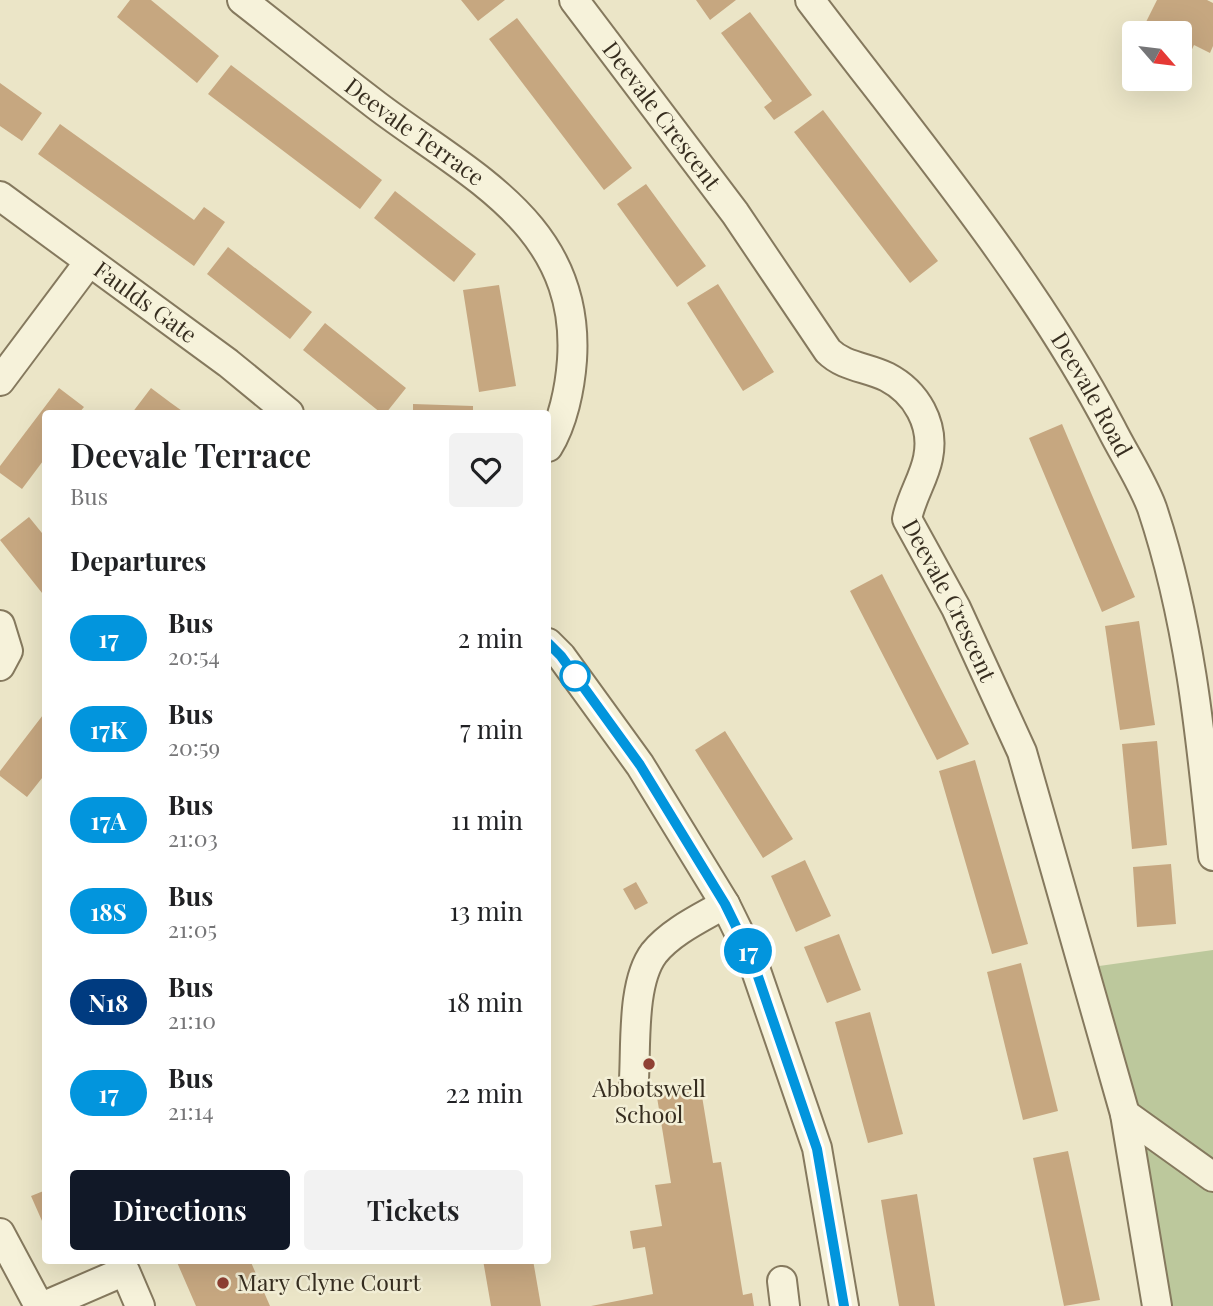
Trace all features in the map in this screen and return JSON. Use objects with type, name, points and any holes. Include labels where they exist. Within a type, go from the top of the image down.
[{"type":"street","name":"Deevale Terrace","points":[[242,0],[378,107],[460,164],[521,215],[543,245],[562,276],[574,338],[566,400],[551,439]]},
{"type":"street","name":"Deevale Crescent","points":[[573,0],[735,213],[828,351],[846,364],[886,377],[913,396],[927,428],[930,444],[928,459],[907,519],[956,608],[1022,752],[1125,1114],[1157,1306]]},
{"type":"street","name":"Deevale Road","points":[[810,0],[962,201],[1083,373],[1151,505],[1173,578],[1190,652],[1213,856]]},
{"type":"street","name":"Faulds Gate","points":[[0,196],[228,363],[285,410]]},
{"type":"street","points":[[0,381],[89,262]]},
{"type":"street","points":[[0,625],[8,651],[0,666]]},
{"type":"street","points":[[551,646],[640,765],[725,904],[752,959],[817,1149],[844,1306]]},
{"type":"street","points":[[634,1079],[641,977],[654,953],[673,935],[725,904]]},
{"type":"street","points":[[1125,1114],[1213,1177]]},
{"type":"street","points":[[0,1233],[41,1306],[125,1271],[140,1306]]},
{"type":"green space","points":[[1213,950],[1213,1306],[1157,1306],[1085,968]]},
{"type":"building","points":[[130,0],[151,0],[219,56],[197,83],[117,17]]},
{"type":"building","points":[[461,0],[505,0],[478,21]]},
{"type":"building","points":[[696,0],[736,0],[710,20]]},
{"type":"building","points":[[1157,0],[1207,0],[1213,3],[1213,46],[1210,53],[1194,45],[1192,49],[1192,21],[1146,21]]},
{"type":"building","points":[[750,12],[812,95],[774,120],[764,107],[772,101],[721,33]]},
{"type":"building","points":[[517,18],[632,168],[604,190],[489,39]]},
{"type":"building","points":[[231,65],[382,180],[360,209],[208,94]]},
{"type":"building","points":[[0,83],[42,113],[22,141],[0,126]]},
{"type":"building","points":[[823,110],[938,261],[910,283],[794,132]]},
{"type":"building","points":[[60,124],[194,220],[204,207],[225,222],[194,266],[38,154]]},
{"type":"building","points":[[646,184],[706,266],[677,287],[617,204]]},
{"type":"building","points":[[395,191],[476,254],[454,282],[374,218]]},
{"type":"building","points":[[228,247],[312,312],[290,339],[207,274]]},
{"type":"building","points":[[718,284],[774,372],[743,391],[687,303]]},
{"type":"building","points":[[499,285],[516,386],[479,392],[463,290]]},
{"type":"building","points":[[325,323],[406,388],[388,410],[377,410],[303,350]]},
{"type":"building","points":[[59,388],[84,407],[82,410],[42,410]]},
{"type":"building","points":[[151,388],[181,410],[134,410]]},
{"type":"building","points":[[413,404],[473,406],[473,410],[413,410]]},
{"type":"building","points":[[42,410],[42,462],[22,489],[0,473],[0,466]]},
{"type":"building","points":[[1062,424],[1135,597],[1102,612],[1029,438]]},
{"type":"building","points":[[29,517],[42,533],[42,593],[0,540]]},
{"type":"building","points":[[882,574],[969,744],[937,760],[850,591]]},
{"type":"building","points":[[1139,621],[1155,725],[1120,730],[1105,626]]},
{"type":"building","points":[[42,716],[42,778],[27,797],[0,776],[0,771]]},
{"type":"building","points":[[725,731],[793,839],[763,858],[695,750]]},
{"type":"building","points":[[1157,741],[1167,845],[1132,849],[1122,744]]},
{"type":"building","points":[[975,760],[1028,944],[992,954],[939,771]]},
{"type":"building","points":[[805,860],[831,916],[796,932],[771,876]]},
{"type":"building","points":[[1171,864],[1176,924],[1137,927],[1133,867]]},
{"type":"building","points":[[636,882],[648,903],[635,910],[623,889]]},
{"type":"building","points":[[839,934],[861,990],[827,1003],[804,947]]},
{"type":"building","points":[[1021,963],[1058,1111],[1023,1120],[987,972]]},
{"type":"building","points":[[870,1012],[903,1134],[868,1143],[835,1022]]},
{"type":"building","points":[[700,1084],[713,1163],[721,1162],[743,1295],[752,1293],[754,1306],[591,1306],[653,1294],[645,1247],[633,1249],[630,1231],[662,1226],[655,1185],[671,1183],[656,1091]]},
{"type":"building","points":[[1068,1151],[1100,1300],[1064,1306],[1033,1158]]},
{"type":"building","points":[[42,1192],[42,1221],[31,1196]]},
{"type":"building","points":[[917,1194],[935,1306],[899,1306],[881,1200]]},
{"type":"building","name":"Mary Clyne Court","points":[[178,1264],[252,1264],[270,1306],[196,1306]]},
{"type":"building","points":[[484,1264],[534,1264],[541,1306],[491,1306]]},
{"type":"bus line","name":"17","points":[[551,646],[640,765],[725,904],[752,959],[817,1149],[844,1306]]},
{"type":"place","name":"Abbotswell School","points":[[649,1064]]},
{"type":"place","name":"Mary Clyne Court","points":[[223,1283]]}]
